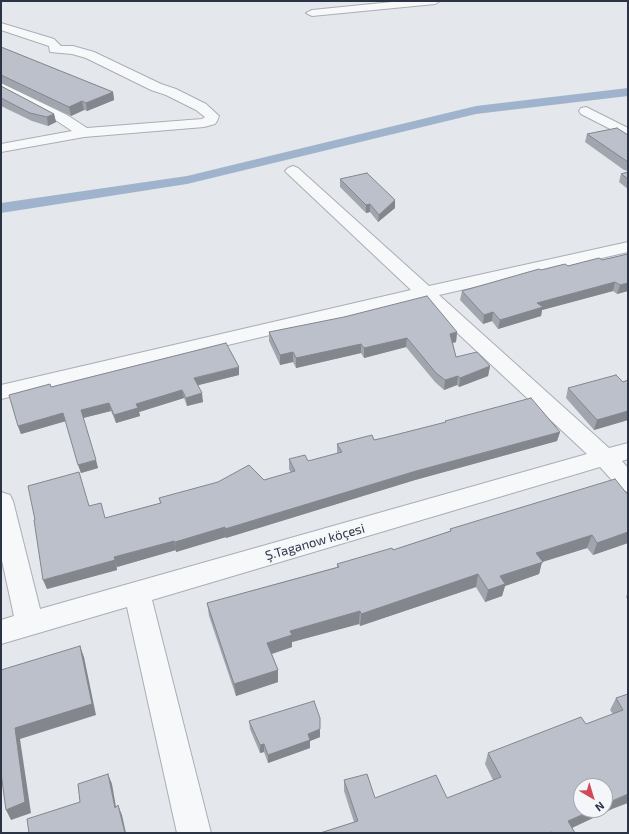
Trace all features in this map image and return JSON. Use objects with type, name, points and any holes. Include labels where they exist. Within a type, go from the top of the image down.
[{"type":"street","points":[[312,13],[435,1]]},
{"type":"street","points":[[1,26],[50,42],[55,45],[54,49],[77,51],[90,55],[156,87],[171,92],[205,110],[212,116],[210,121],[197,124],[84,134],[1,148]]},
{"type":"street","points":[[1,87],[62,118],[84,134]]},
{"type":"street","points":[[586,111],[628,134]]},
{"type":"street","points":[[293,171],[426,292],[616,454],[628,483]]},
{"type":"street","points":[[1,392],[426,292],[628,247]]},
{"type":"street","name":"Ş.Taganow köçesi","points":[[1,632],[137,594],[616,454]]},
{"type":"street","points":[[1,501],[30,624]]},
{"type":"street","points":[[137,594],[194,833]]},
{"type":"building","points":[[1,47],[113,92],[86,103],[82,101],[69,107],[1,75]]},
{"type":"building","points":[[1,86],[54,114],[47,117],[30,113],[1,98]]},
{"type":"building","points":[[617,128],[628,135],[628,162],[587,134]]},
{"type":"building","points":[[628,172],[628,179],[621,174]]},
{"type":"building","points":[[367,173],[395,200],[379,215],[370,204],[366,205],[340,179]]},
{"type":"building","points":[[628,254],[628,283],[620,285],[615,282],[537,303],[543,307],[500,320],[493,312],[484,315],[462,291],[539,269],[541,270],[565,264],[568,266],[599,258],[602,260]]},
{"type":"building","points":[[427,296],[457,332],[450,334],[456,357],[477,352],[490,366],[460,378],[458,376],[445,380],[436,373],[407,338],[364,348],[361,344],[296,358],[293,352],[280,355],[269,332],[344,317]]},
{"type":"building","points":[[226,343],[239,367],[194,378],[202,393],[186,398],[182,390],[136,404],[138,408],[114,415],[109,403],[81,410],[96,460],[78,465],[63,413],[18,426],[9,395],[50,384],[51,387]]},
{"type":"building","points":[[616,375],[623,382],[628,380],[628,411],[597,420],[568,388]]},
{"type":"building","points":[[531,398],[560,432],[416,471],[225,529],[225,527],[175,542],[174,541],[114,557],[115,560],[43,580],[35,520],[28,486],[79,472],[89,506],[101,503],[105,518],[161,503],[159,498],[218,482],[249,465],[264,480],[295,471],[289,459],[305,455],[308,461],[342,452],[337,444],[372,435],[374,440],[383,438]]},
{"type":"building","points":[[615,479],[628,495],[628,532],[597,543],[592,535],[536,553],[543,562],[500,576],[505,584],[488,590],[478,574],[361,614],[360,611],[290,631],[292,635],[267,643],[278,670],[234,684],[207,603],[339,567],[337,564],[392,548],[393,550],[451,531],[450,529]]},
{"type":"building","points":[[80,646],[92,704],[15,728],[25,802],[6,810],[1,773],[1,670]]},
{"type":"building","points":[[628,694],[628,794],[613,801],[613,778],[573,778],[573,818],[575,818],[568,821],[575,833],[320,833],[358,821],[344,780],[367,774],[375,798],[436,775],[447,798],[501,777],[488,753],[581,717],[586,724],[623,710],[616,698]]},
{"type":"building","points":[[314,701],[320,718],[320,729],[308,734],[310,740],[268,755],[264,744],[260,745],[249,721]]},
{"type":"building","points":[[108,774],[115,808],[118,805],[125,833],[29,833],[27,819],[80,802],[78,784]]},
{"type":"waterway","points":[[1,208],[187,180],[476,110],[628,92]]}]
